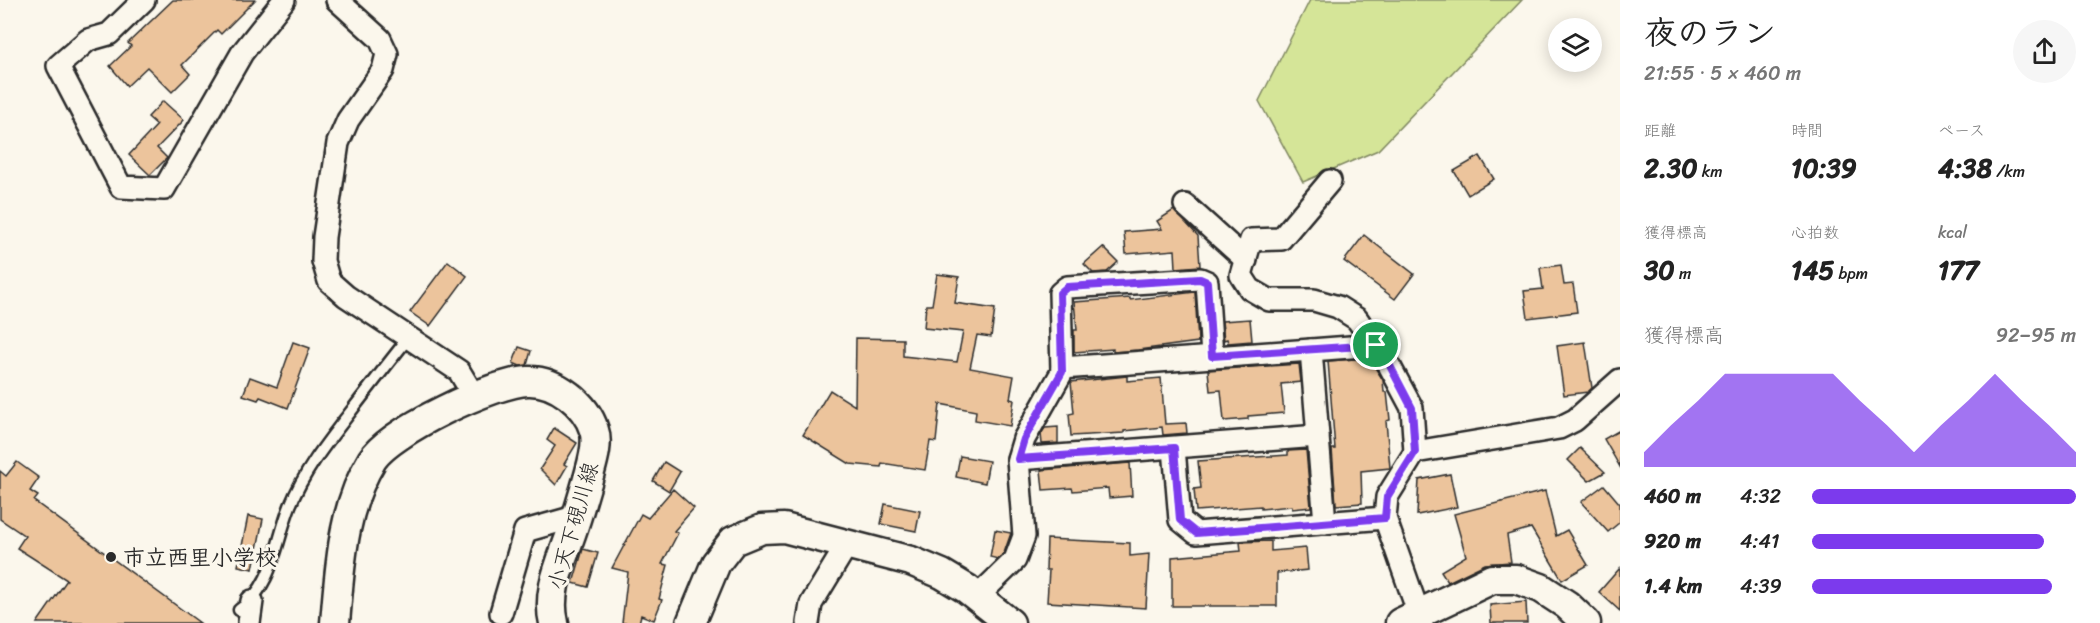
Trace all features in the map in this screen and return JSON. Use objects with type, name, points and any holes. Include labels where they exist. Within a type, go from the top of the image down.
[{"type":"main road","name":"小天下硯川線","points":[[335,623],[349,512],[373,458],[399,435],[474,396],[511,384],[529,381],[561,390],[582,407],[595,431],[594,459],[578,516],[552,589],[550,610],[554,623]]},
{"type":"main road","points":[[691,623],[716,562],[733,541],[762,530],[784,528],[846,543],[942,574],[977,597],[1010,623]]},
{"type":"main road","points":[[1413,620],[1492,579],[1516,579],[1541,588],[1567,605],[1586,623]]},
{"type":"street","points":[[144,0],[110,34],[88,40],[58,66],[121,188],[164,189],[242,53],[284,0]]},
{"type":"street","points":[[337,0],[380,39],[387,54],[383,70],[348,120],[338,143],[322,261],[329,281],[346,296],[459,371],[474,396]]},
{"type":"street","points":[[1330,181],[1281,239],[1251,240],[1241,275],[1250,289],[1269,300],[1314,300],[1338,307],[1357,319],[1389,364],[1412,408],[1415,452],[1387,497],[1385,518],[1413,620]]},
{"type":"street","points":[[1185,205],[1246,260]]},
{"type":"street","points":[[977,597],[1015,560],[1024,536],[1018,459],[1024,439],[1062,372],[1060,293],[1067,287],[1200,279],[1207,282],[1212,356]]},
{"type":"street","points":[[1062,368],[1376,345]]},
{"type":"street","points":[[1311,350],[1325,523]]},
{"type":"street","points":[[1415,452],[1559,428],[1575,420],[1620,380]]},
{"type":"street","points":[[1018,459],[1318,436]]},
{"type":"street","points":[[1174,448],[1180,520],[1196,533],[1385,518]]},
{"type":"street","points":[[501,613],[525,531],[578,516]]},
{"type":"street","points":[[808,623],[812,604],[846,543]]},
{"type":"lane","points":[[247,611],[266,580],[290,506],[306,474],[322,448],[409,337]]},
{"type":"green space","points":[[1310,0],[1522,0],[1378,150],[1303,182],[1259,101]]},
{"type":"building","points":[[173,0],[255,0],[221,34],[217,30],[182,65],[190,74],[172,92],[147,67],[127,86],[110,66],[131,46],[128,43]]},
{"type":"building","points":[[163,101],[184,120],[157,148],[167,158],[150,175],[129,155],[157,125],[148,117]]},
{"type":"building","points":[[1480,156],[1494,179],[1468,195],[1454,171]]},
{"type":"building","points":[[1174,210],[1198,236],[1200,266],[1176,268],[1175,250],[1126,254],[1124,232],[1162,229],[1157,221]]},
{"type":"building","points":[[1364,235],[1414,274],[1395,299],[1344,261]]},
{"type":"building","points":[[1103,247],[1118,262],[1107,272],[1093,273],[1084,264]]},
{"type":"building","points":[[448,261],[467,276],[430,326],[410,312]]},
{"type":"building","points":[[1561,265],[1564,285],[1573,284],[1577,312],[1528,318],[1524,291],[1543,289],[1540,268]]},
{"type":"building","points":[[937,274],[959,277],[955,303],[995,309],[991,337],[977,335],[970,368],[1014,376],[1010,399],[1014,400],[1010,426],[975,420],[976,411],[940,404],[936,442],[930,441],[925,470],[882,463],[881,467],[850,464],[803,435],[830,390],[855,406],[856,338],[903,339],[903,356],[957,362],[963,332],[924,328],[926,305],[932,305]]},
{"type":"building","points":[[1195,292],[1198,342],[1138,350],[1074,352],[1074,330],[1077,330],[1074,302],[1130,298],[1130,300]]},
{"type":"building","points":[[1250,319],[1252,341],[1228,343],[1227,339],[1224,340],[1222,321]]},
{"type":"building","points":[[293,342],[310,348],[288,408],[260,397],[258,400],[243,395],[250,377],[277,387]]},
{"type":"building","points":[[1585,342],[1592,388],[1588,392],[1564,395],[1557,346]]},
{"type":"building","points":[[519,347],[531,351],[527,365],[520,366],[513,363]]},
{"type":"building","points":[[1369,358],[1383,380],[1384,392],[1387,392],[1390,420],[1386,421],[1390,468],[1361,471],[1362,503],[1336,505],[1332,449],[1335,449],[1328,361]]},
{"type":"building","points":[[1299,364],[1301,382],[1281,384],[1284,413],[1224,421],[1221,390],[1210,391],[1208,370]]},
{"type":"building","points":[[1127,376],[1127,381],[1161,378],[1165,424],[1186,423],[1187,433],[1163,435],[1162,427],[1124,431],[1124,433],[1071,436],[1069,414],[1074,413],[1071,382]]},
{"type":"building","points":[[1058,427],[1058,443],[1042,444],[1041,434],[1045,428]]},
{"type":"building","points":[[554,428],[577,443],[564,464],[567,466],[556,485],[540,469],[555,446],[547,440]]},
{"type":"building","points":[[1620,430],[1620,467],[1604,439]]},
{"type":"building","points":[[1580,448],[1605,472],[1589,481],[1568,460]]},
{"type":"building","points":[[1306,450],[1311,507],[1261,509],[1261,506],[1196,511],[1194,489],[1201,488],[1198,461],[1288,455],[1288,451]]},
{"type":"building","points":[[960,456],[989,461],[985,483],[956,477]]},
{"type":"building","points":[[17,462],[39,478],[30,491],[38,496],[34,501],[200,623],[37,623],[67,580],[17,548],[25,536],[0,519],[0,471],[6,476]]},
{"type":"building","points":[[664,462],[680,472],[669,491],[653,481]]},
{"type":"building","points":[[1130,463],[1132,496],[1109,498],[1108,488],[1073,491],[1072,488],[1043,490],[1041,470]]},
{"type":"building","points":[[1450,474],[1457,507],[1417,515],[1419,480]]},
{"type":"building","points":[[1604,485],[1620,504],[1620,522],[1608,532],[1581,502]]},
{"type":"building","points":[[673,489],[694,508],[674,531],[678,533],[662,564],[668,565],[659,599],[662,600],[654,620],[641,615],[639,623],[622,623],[628,572],[612,568],[641,514],[648,518]]},
{"type":"building","points":[[1545,491],[1556,536],[1567,530],[1588,565],[1562,580],[1531,528],[1507,535],[1511,562],[1485,564],[1448,582],[1441,571],[1466,556],[1454,514]]},
{"type":"building","points":[[885,504],[920,511],[916,531],[881,524]]},
{"type":"building","points":[[248,516],[263,519],[253,569],[238,566]]},
{"type":"building","points":[[995,530],[1011,533],[1004,553],[998,559],[990,557]]},
{"type":"building","points":[[1047,539],[1130,543],[1130,556],[1149,554],[1146,608],[1047,602],[1049,570],[1046,570]]},
{"type":"building","points":[[1271,541],[1271,551],[1306,548],[1308,570],[1277,573],[1277,606],[1172,606],[1172,557],[1241,551],[1240,542]]},
{"type":"building","points":[[583,549],[598,553],[588,587],[573,583]]},
{"type":"building","points":[[1620,568],[1620,611],[1599,592]]},
{"type":"building","points":[[1526,602],[1527,623],[1491,623],[1490,605]]},
{"type":"place","name":"市立西里小学校","points":[[111,557]]},
{"type":"route","points":[[1200,279],[1207,282],[1212,356],[1376,345],[1389,364],[1412,408],[1415,452],[1387,497],[1385,518],[1196,533],[1180,520],[1174,448],[1018,459],[1024,439],[1062,372],[1060,293],[1067,287],[1200,279]]}]
